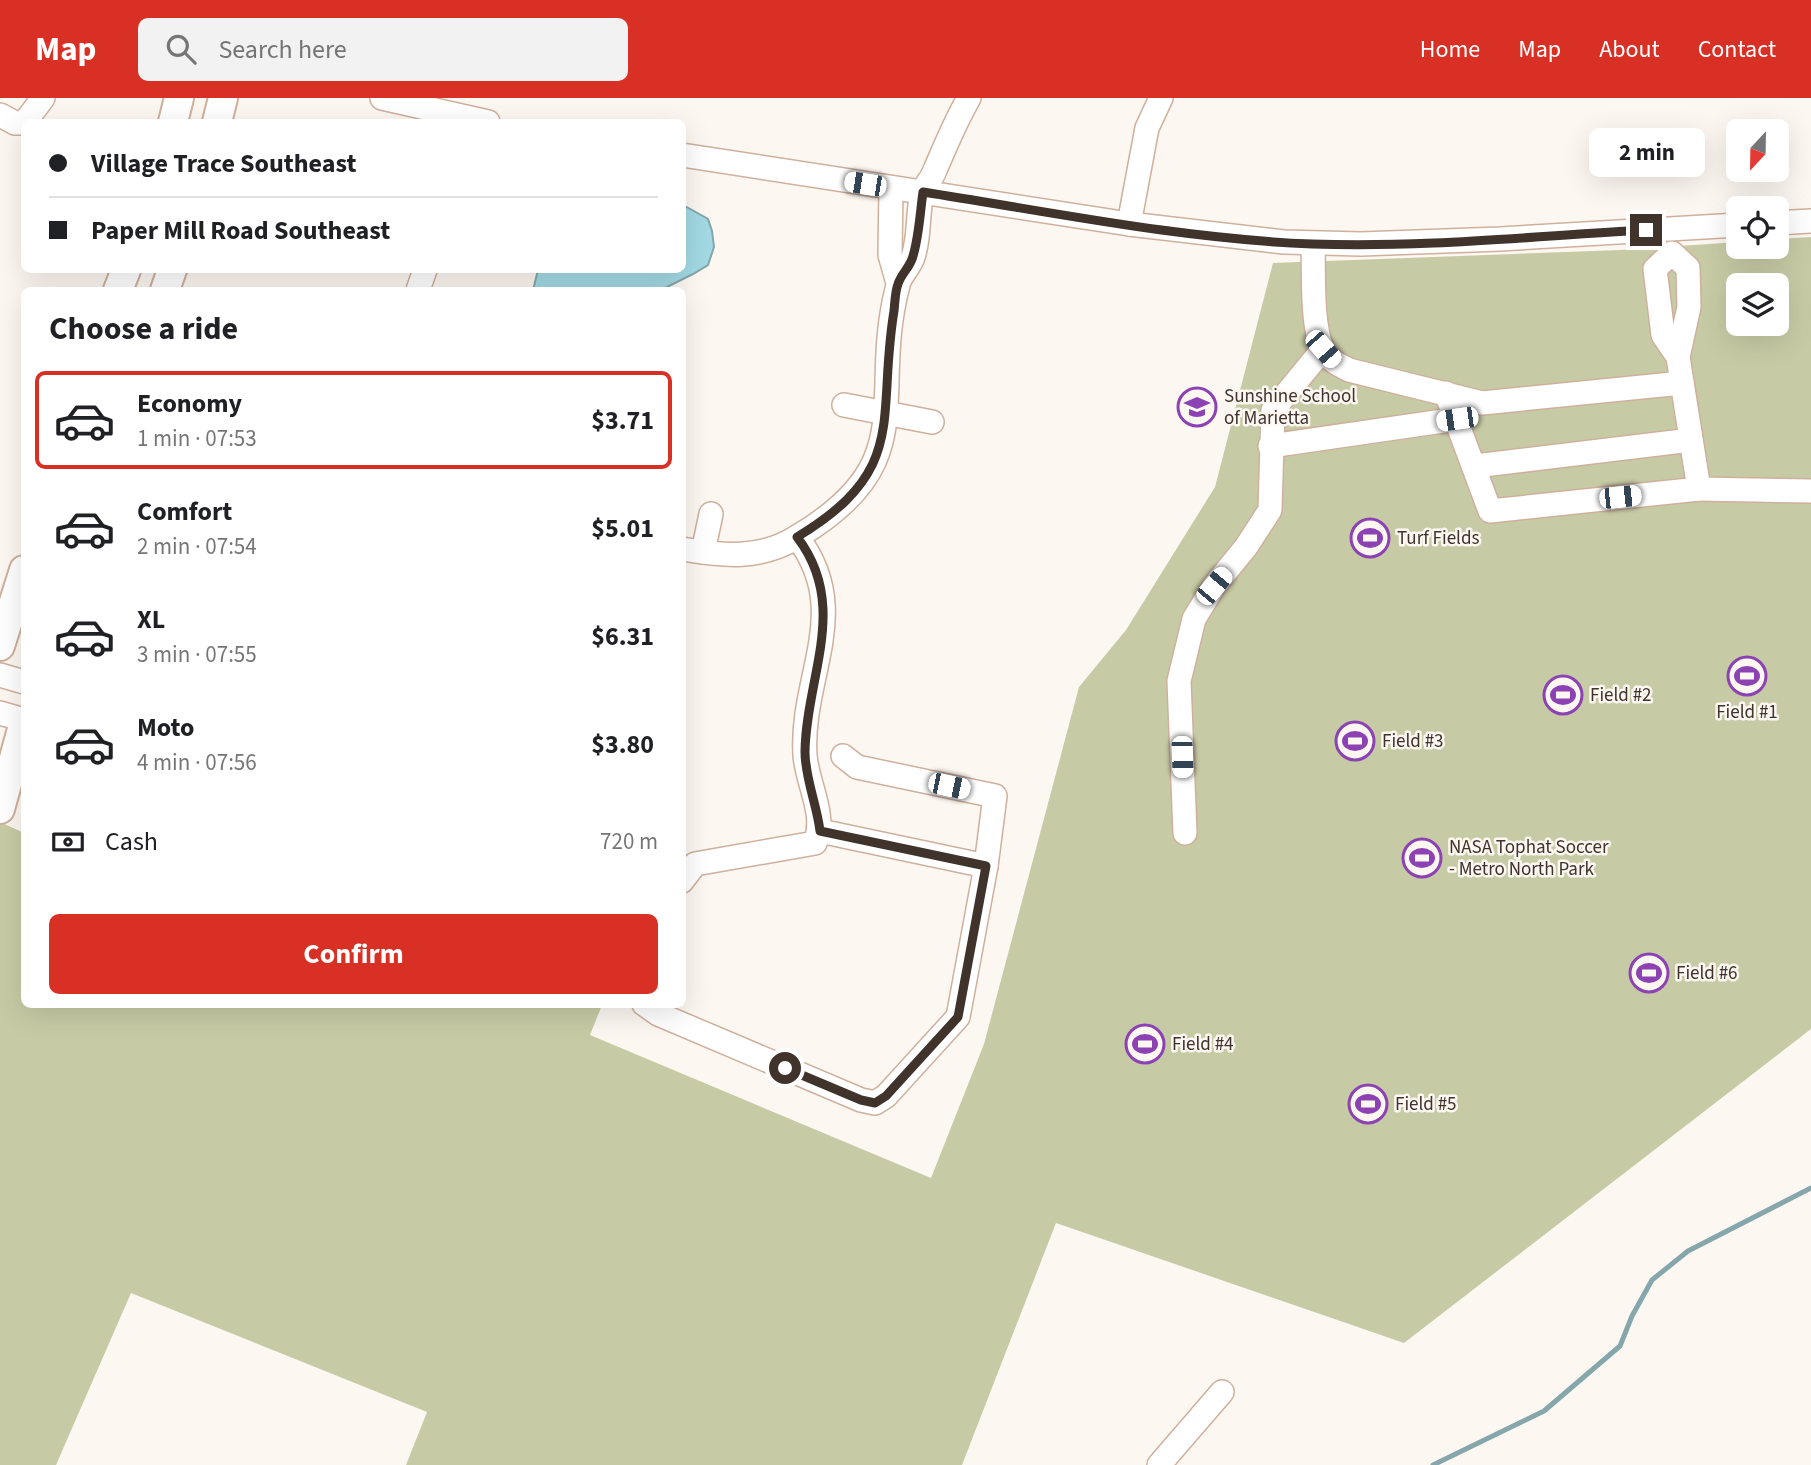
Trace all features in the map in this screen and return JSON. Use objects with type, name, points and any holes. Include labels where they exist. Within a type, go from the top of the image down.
[{"type":"main road","points":[[174,119],[179,98]]},
{"type":"main road","points":[[218,119],[223,98]]},
{"type":"main road","points":[[0,646],[21,580]]},
{"type":"main road","points":[[0,809],[21,732]]},
{"type":"street","points":[[28,119],[43,98]]},
{"type":"street","points":[[382,98],[417,102],[479,119]]},
{"type":"street","points":[[712,513],[693,551],[746,555],[768,552],[797,537],[838,509],[860,487],[877,456],[887,415],[890,334],[898,283],[913,258],[923,192],[935,172],[946,139],[969,98]]},
{"type":"street","points":[[1129,224],[1147,128],[1161,98]]},
{"type":"street","points":[[0,115],[15,123],[21,123]]},
{"type":"street","points":[[686,156],[1129,224],[1313,244],[1500,239],[1726,226]]},
{"type":"street","points":[[891,188],[890,255],[898,283]]},
{"type":"street","points":[[1789,222],[1811,221]]},
{"type":"street","points":[[1672,229],[1672,253],[1655,269],[1663,335],[1678,357]]},
{"type":"street","points":[[1313,244],[1317,324],[1323,349],[1334,362],[1349,370],[1482,403],[1682,383]]},
{"type":"street","points":[[1672,253],[1688,268],[1689,307],[1678,357],[1699,489]]},
{"type":"street","points":[[1185,832],[1180,681],[1194,620],[1214,586],[1246,547],[1270,510],[1273,410],[1323,349]]},
{"type":"street","points":[[1446,393],[1490,511],[1699,489],[1811,491]]},
{"type":"street","points":[[844,405],[932,422]]},
{"type":"street","points":[[1270,446],[1457,419]]},
{"type":"street","points":[[1475,466],[1691,440]]},
{"type":"street","points":[[686,876],[695,864],[815,843],[820,831],[805,755],[824,608],[818,574],[797,537]]},
{"type":"street","points":[[0,675],[21,681]]},
{"type":"street","points":[[0,713],[21,720]]},
{"type":"street","points":[[649,1008],[657,1014],[861,1100],[875,1103],[886,1096],[958,1017],[986,866],[995,796],[857,767],[843,756]]},
{"type":"street","points":[[820,831],[986,866]]},
{"type":"street","points":[[1159,1465],[1222,1392]]},
{"type":"green space","name":"NASA Tophat Soccer - Metro North Park","points":[[1811,237],[1811,1029],[1404,1343],[1056,1223],[962,1465],[406,1465],[427,1412],[131,1293],[56,1465],[0,1465],[0,822],[21,832],[21,1008],[601,1008],[590,1035],[931,1178],[984,1044],[1079,687],[1126,630],[1215,487],[1273,263],[1620,250],[1726,243],[1726,259],[1789,259],[1789,238]]},
{"type":"water","points":[[686,207],[708,219],[714,247],[708,265],[667,287],[534,287],[537,273],[686,273]]},
{"type":"waterway","points":[[1433,1465],[1544,1411],[1620,1346],[1632,1316],[1652,1280],[1688,1251],[1811,1188]]},
{"type":"place","name":"Sunshine School of Marietta","points":[[1197,407]]},
{"type":"place","name":"Turf Fields","points":[[1370,538]]},
{"type":"place","name":"Field #1","points":[[1747,676]]},
{"type":"place","name":"Field #2","points":[[1563,695]]},
{"type":"place","name":"Field #3","points":[[1355,741]]},
{"type":"place","name":"NASA Tophat Soccer - Metro North Park","points":[[1422,858]]},
{"type":"place","name":"Field #6","points":[[1649,973]]},
{"type":"place","name":"Field #4","points":[[1145,1044]]},
{"type":"place","name":"Field #5","points":[[1368,1104]]},
{"type":"route","points":[[785,1068],[861,1100],[875,1103],[886,1096],[958,1017],[986,866],[820,831],[805,755],[824,608],[823,589],[813,559],[797,537],[826,519],[849,499],[860,487],[877,456],[887,415],[890,334],[898,283],[913,258],[923,192],[1156,228],[1313,244],[1500,239],[1646,230]]}]
